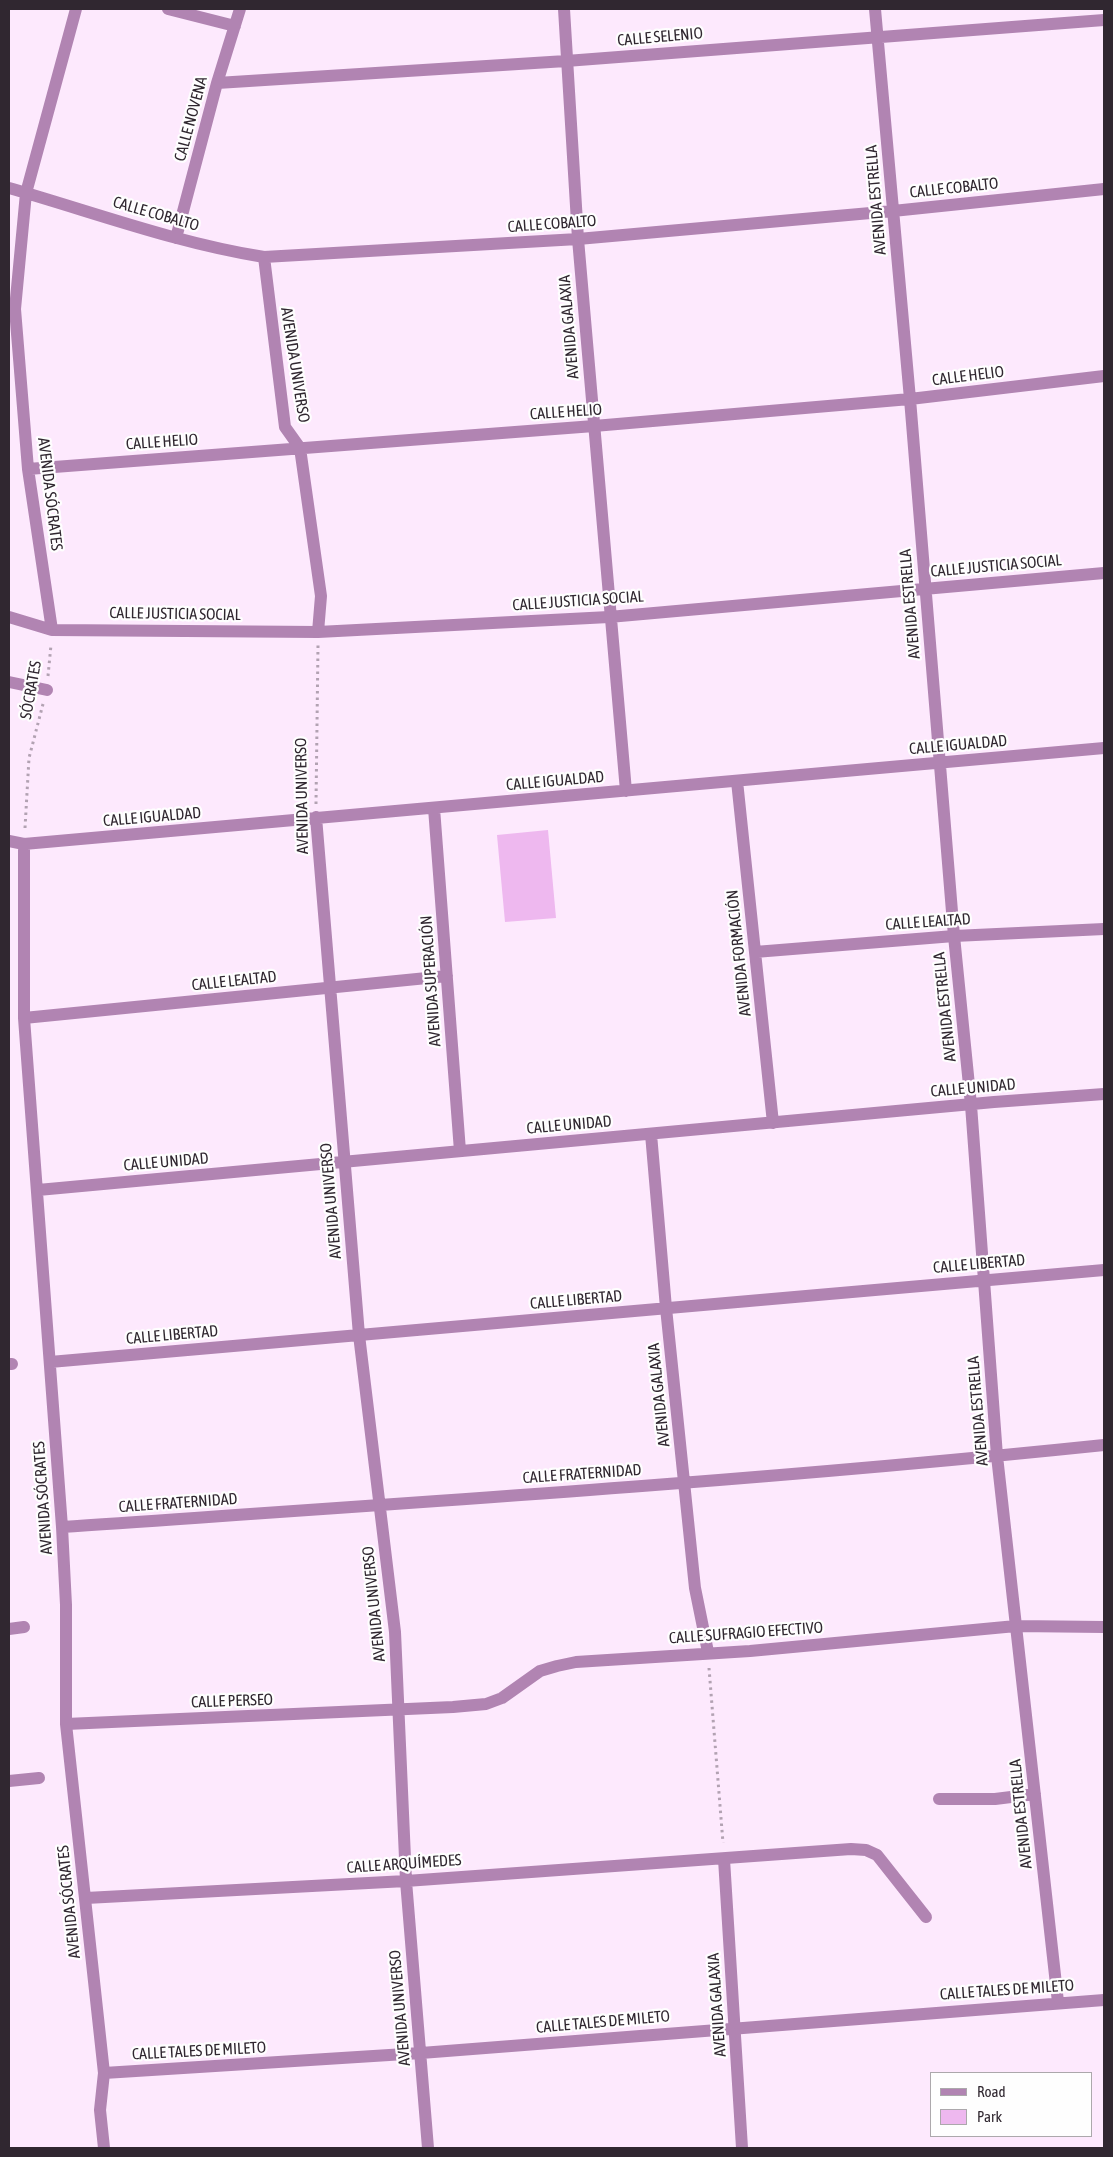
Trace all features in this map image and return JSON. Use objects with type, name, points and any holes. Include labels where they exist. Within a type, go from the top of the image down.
[{"type":"street","name":"AVENIDA SÓCRATES","points":[[52,630],[28,469],[12,308],[26,193],[76,9]]},
{"type":"street","points":[[168,9],[235,26]]},
{"type":"street","name":"CALLE NOVENA","points":[[176,238],[217,83],[240,9]]},
{"type":"street","name":"AVENIDA GALAXIA","points":[[564,9],[578,239],[609,617],[626,791]]},
{"type":"street","name":"AVENIDA ESTRELLA","points":[[874,9],[910,399],[954,936],[971,1105],[997,1456],[1058,2002]]},
{"type":"street","name":"CALLE SELENIO","points":[[217,83],[566,61],[1104,20]]},
{"type":"street","name":"CALLE COBALTO","points":[[9,188],[176,238],[222,250],[264,257],[578,239],[893,211],[1104,189]]},
{"type":"street","name":"AVENIDA UNIVERSO","points":[[264,257],[285,426],[300,448],[321,596],[318,632]]},
{"type":"street","name":"CALLE HELIO","points":[[28,469],[594,426],[910,399],[1104,376]]},
{"type":"street","name":"CALLE JUSTICIA SOCIAL","points":[[9,617],[52,630],[318,632],[609,617],[1104,573]]},
{"type":"street","points":[[9,682],[47,690]]},
{"type":"street","name":"CALLE IGUALDAD","points":[[9,841],[24,844],[182,831],[316,817],[1104,748]]},
{"type":"street","name":"AVENIDA FORMACIÓN","points":[[738,781],[773,1123]]},
{"type":"street","name":"AVENIDA SUPERACIÓN","points":[[434,808],[460,1151]]},
{"type":"street","name":"AVENIDA UNIVERSO","points":[[316,817],[359,1335],[395,1632],[400,1710],[406,1881],[428,2148]]},
{"type":"street","name":"AVENIDA SÓCRATES","points":[[24,844],[24,1018],[62,1527],[66,1605],[66,1724],[104,2073],[100,2110],[104,2148]]},
{"type":"street","name":"CALLE LEALTAD","points":[[755,952],[954,936],[1104,929]]},
{"type":"street","name":"CALLE LEALTAD","points":[[24,1018],[447,976]]},
{"type":"street","name":"CALLE UNIDAD","points":[[38,1190],[1104,1094]]},
{"type":"street","name":"AVENIDA GALAXIA","points":[[651,1134],[666,1308],[695,1588],[708,1652]]},
{"type":"street","name":"CALLE LIBERTAD","points":[[50,1362],[1104,1270]]},
{"type":"street","name":"CALLE FRATERNIDAD","points":[[62,1527],[684,1482],[997,1456],[1104,1445]]},
{"type":"street","name":"CALLE SUFRAGIO EFECTIVO","points":[[400,1710],[486,1704],[502,1698],[540,1672],[565,1664],[708,1652],[750,1651],[1016,1626],[1104,1627]]},
{"type":"street","points":[[9,1629],[24,1627]]},
{"type":"street","name":"CALLE PERSEO","points":[[66,1724],[400,1710]]},
{"type":"street","points":[[9,1781],[39,1778]]},
{"type":"street","points":[[940,1799],[995,1799],[1035,1794]]},
{"type":"street","name":"CALLE ARQUÍMEDES","points":[[86,1898],[406,1881],[724,1859],[836,1849],[866,1850],[877,1855],[926,1917]]},
{"type":"street","name":"AVENIDA GALAXIA","points":[[724,1859],[742,2148]]},
{"type":"street","name":"CALLE TALES DE MILETO","points":[[104,2073],[421,2054],[1058,2002],[1104,2000]]},
{"type":"path","name":"SÓCRATES","points":[[24,844],[29,758],[47,690],[52,630]]},
{"type":"path","name":"AVENIDA UNIVERSO","points":[[316,817],[318,632]]},
{"type":"path","points":[[708,1652],[724,1859]]},
{"type":"green space","points":[[548,830],[556,918],[505,922],[497,835]]}]
